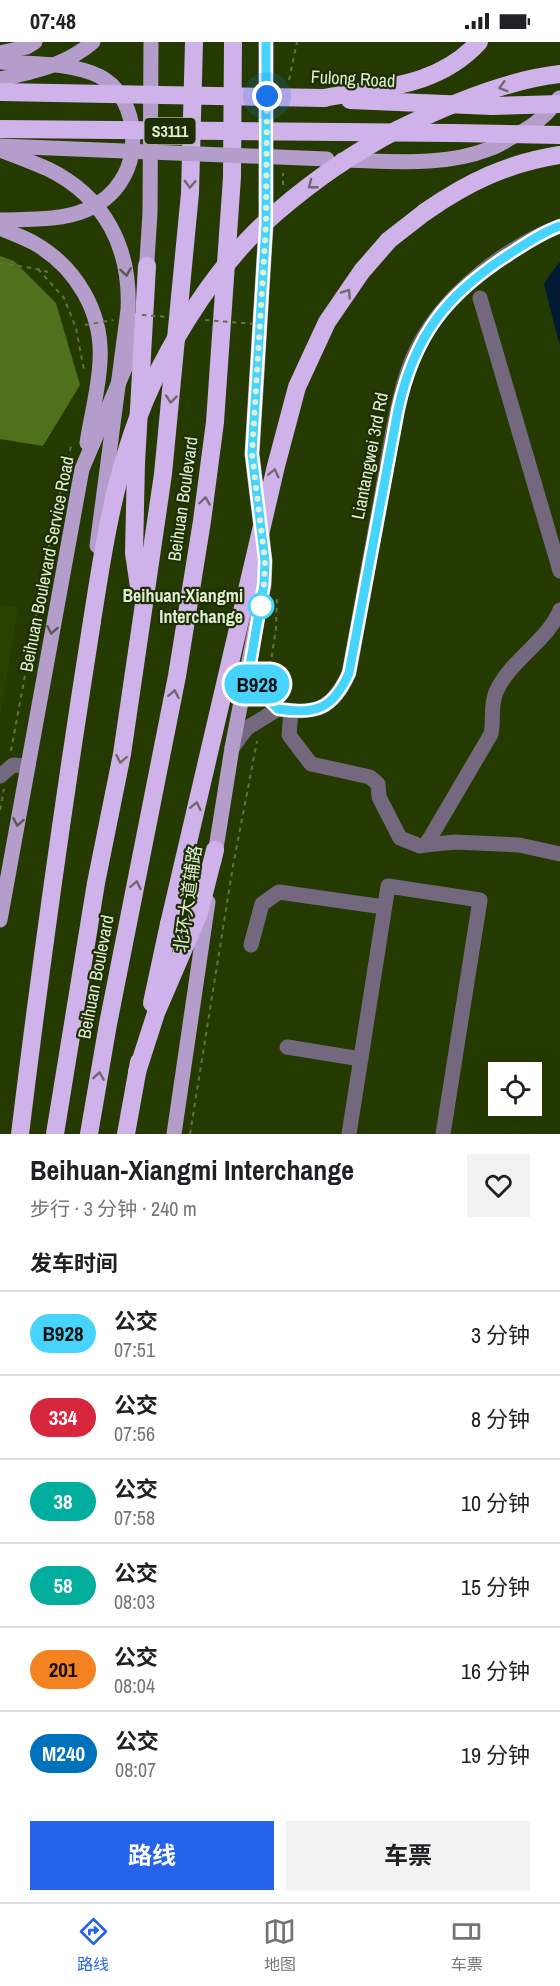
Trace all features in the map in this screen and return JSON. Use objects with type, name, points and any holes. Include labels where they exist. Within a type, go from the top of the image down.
[{"type":"highway","name":"Beihuan Boulevard","points":[[55,1134],[94,894],[122,754],[163,474],[190,193],[195,42]]},
{"type":"highway","name":"Beihuan Boulevard","points":[[90,1134],[108,1024],[177,676],[215,422],[232,177],[233,42]]},
{"type":"highway","points":[[324,98],[394,87],[434,75],[458,60],[479,42]]},
{"type":"highway","points":[[20,1134],[65,788],[105,541],[128,447],[145,400],[165,359],[198,303],[235,255],[276,213],[318,179],[374,142],[435,111],[502,87],[560,74]]},
{"type":"highway","name":"Fulong Road","points":[[0,92],[324,98],[385,103],[492,106],[560,104]]},
{"type":"highway","name":"S3111","points":[[0,129],[560,135]]},
{"type":"highway","points":[[126,1134],[169,924],[276,466],[297,387],[327,322],[362,271],[389,240],[424,212],[475,180],[517,163],[560,155]]},
{"type":"highway","points":[[144,614],[134,553],[136,463],[147,266]]},
{"type":"highway","points":[[137,1072],[156,1013],[200,913],[215,850]]},
{"type":"main road","points":[[0,53],[27,47],[35,42]]},
{"type":"main road","points":[[0,79],[34,72],[67,60],[93,42]]},
{"type":"main road","name":"Beihuan Boulevard Service Road","points":[[0,920],[82,470],[129,362],[147,266],[150,213],[151,42]]},
{"type":"main road","points":[[249,671],[264,584],[265,561],[252,454],[266,225],[266,42]]},
{"type":"main road","points":[[0,62],[61,66],[81,69],[101,77],[115,88],[124,101],[130,117],[132,135],[129,166],[122,181],[101,202],[70,215],[0,220]]},
{"type":"main road","points":[[0,148],[412,162],[440,160],[489,149],[530,129],[553,107],[560,96]]},
{"type":"main road","points":[[0,148],[48,170],[80,190],[92,201],[117,239],[128,276],[128,310],[100,518],[92,621]]},
{"type":"main road","points":[[0,228],[33,243],[52,255],[81,285],[97,323],[99,380],[82,470]]},
{"type":"main road","name":"北环大道辅路","points":[[174,1134],[215,850],[232,748],[249,671]]},
{"type":"street","name":"Liantangwei 3rd Rd","points":[[284,710],[308,712],[321,708],[334,698],[349,673],[397,414],[408,371],[417,349],[444,309],[473,279],[538,235],[560,226]]},
{"type":"street","points":[[480,298],[560,571]]},
{"type":"street","points":[[425,845],[491,734],[495,694],[502,682],[548,629],[560,610]]},
{"type":"street","points":[[249,671],[262,693],[284,710],[289,735],[311,764],[370,777],[378,784],[379,797],[400,838],[420,846],[455,842],[519,845],[560,854]]},
{"type":"street","points":[[232,748],[247,728],[284,710]]},
{"type":"street","points":[[3,779],[13,765],[28,766]]},
{"type":"street","points":[[349,1134],[388,886],[480,900],[444,1134]]},
{"type":"street","points":[[251,945],[262,904],[279,892],[384,907]]},
{"type":"street","points":[[287,1047],[361,1059]]},
{"type":"path","points":[[288,84],[297,42]]},
{"type":"path","points":[[282,195],[283,171]]},
{"type":"path","points":[[0,263],[53,274]]},
{"type":"path","points":[[37,269],[64,298],[76,327],[84,371]]},
{"type":"path","points":[[10,757],[52,529],[73,438]]},
{"type":"path","points":[[269,675],[278,597]]},
{"type":"path","points":[[190,1134],[232,866],[259,734]]},
{"type":"path","points":[[0,810],[3,779]]},
{"type":"shaded area","points":[[0,256],[14,261],[56,303],[80,385],[43,446],[0,439]]},
{"type":"shaded area","points":[[0,605],[18,607],[0,717]]},
{"type":"water","points":[[560,262],[560,346],[544,284]]},
{"type":"bus line","name":"B928","points":[[266,42],[266,225],[252,454],[265,561],[264,584],[249,671],[262,693],[278,709],[308,712],[321,708],[334,698],[349,673],[400,397],[417,349],[444,309],[473,279],[538,235],[560,226]]},
{"type":"place","name":"Beihuan-Xiangmi Interchange","points":[[261,606]]},
{"type":"route","points":[[261,606],[265,561],[252,454],[266,225],[267,96]]}]
